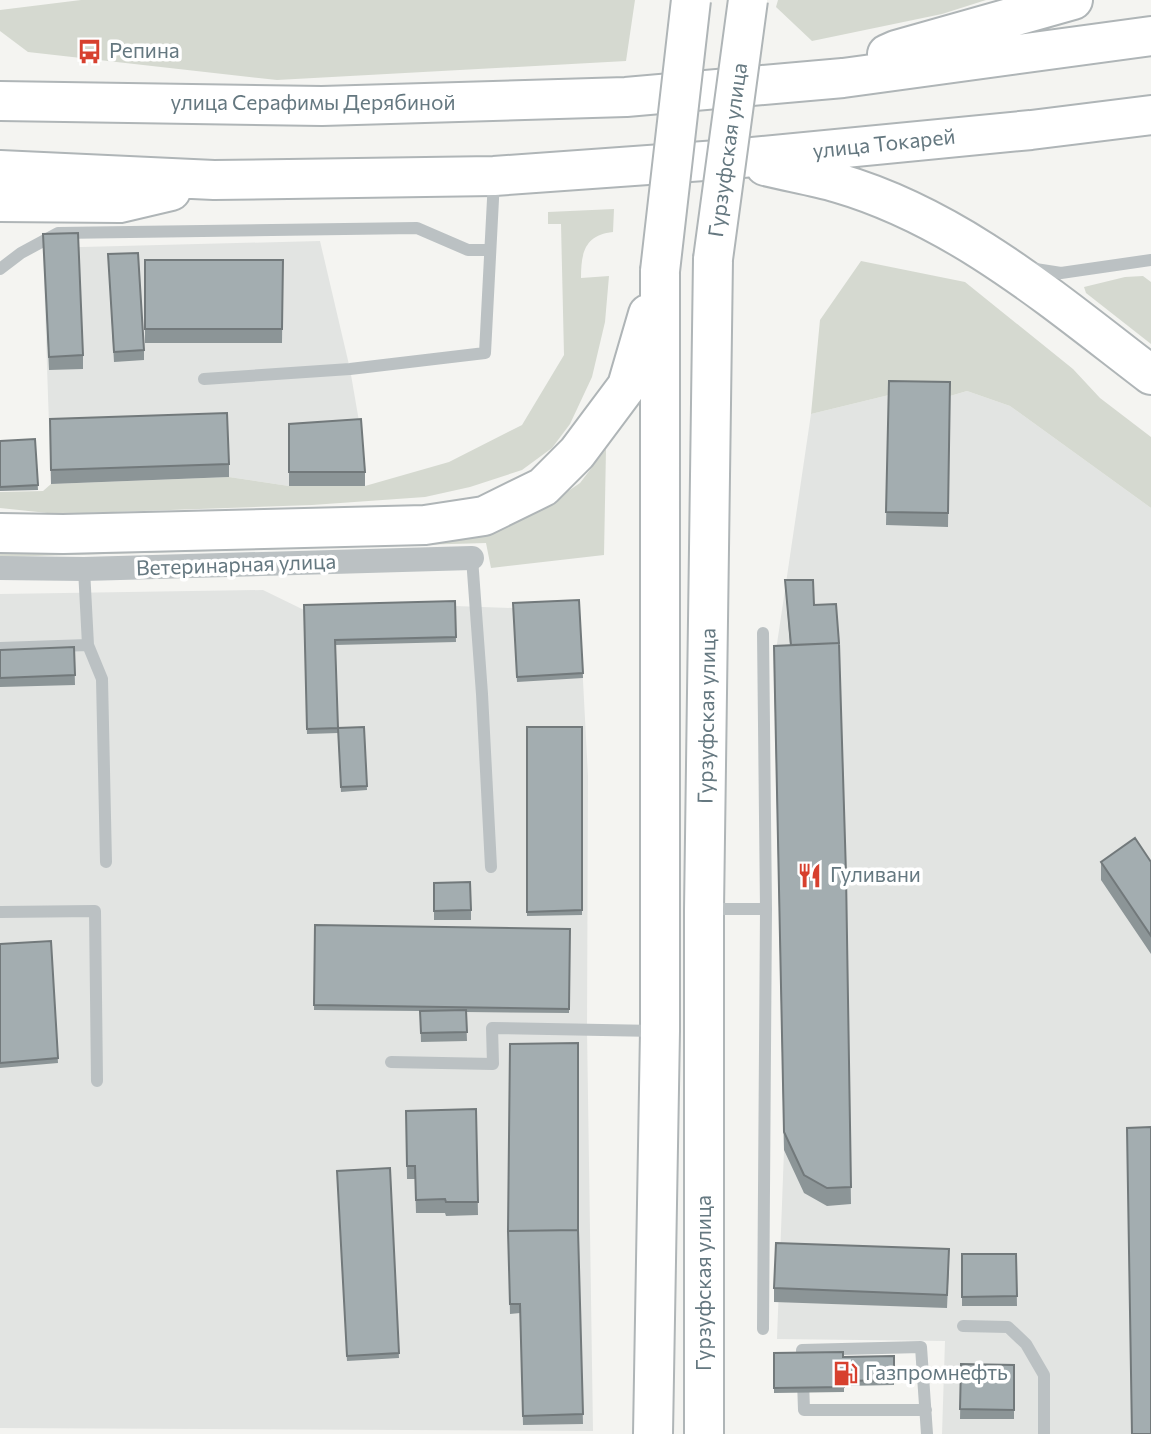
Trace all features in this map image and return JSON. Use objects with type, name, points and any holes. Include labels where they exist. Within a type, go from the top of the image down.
[{"type":"main road","points":[[653,1434],[660,1031],[660,271],[691,0]]},
{"type":"main road","name":"Гурзуфская улица","points":[[704,1434],[704,910],[713,259],[748,0]]},
{"type":"main road","points":[[843,78],[896,50],[1073,0]]},
{"type":"main road","points":[[843,78],[1151,36]]},
{"type":"main road","name":"улица Серафимы Дерябиной","points":[[0,101],[322,106],[626,97],[843,78]]},
{"type":"main road","name":"улица Токарей","points":[[494,176],[732,159],[1031,130],[1151,115]]},
{"type":"main road","points":[[732,159],[839,183],[917,215],[1008,265],[1151,375]]},
{"type":"main road","points":[[0,170],[214,180],[494,176]]},
{"type":"main road","points":[[0,202],[120,203],[214,180]]},
{"type":"main road","points":[[0,533],[63,534],[425,525],[484,516],[543,487],[577,453],[627,386],[660,271]]},
{"type":"street","name":"Ветеринарная улица","points":[[0,568],[84,569],[472,558]]},
{"type":"lane","points":[[204,379],[350,369],[485,353],[494,176]]},
{"type":"lane","points":[[0,269],[21,253],[58,233],[417,228],[468,250],[490,250]]},
{"type":"lane","points":[[1008,265],[1061,273],[1148,262]]},
{"type":"lane","points":[[472,558],[491,867]]},
{"type":"lane","points":[[84,569],[88,645],[102,679],[106,862]]},
{"type":"lane","points":[[763,633],[766,909],[763,1329]]},
{"type":"lane","points":[[0,648],[88,645]]},
{"type":"lane","points":[[704,910],[766,909]]},
{"type":"lane","points":[[0,912],[95,911],[97,1081]]},
{"type":"lane","points":[[391,1062],[493,1064],[492,1028],[660,1031]]},
{"type":"lane","points":[[963,1326],[1008,1327],[1026,1344],[1044,1375],[1044,1434]]},
{"type":"lane","points":[[926,1410],[804,1410],[802,1350],[921,1347],[926,1410],[927,1434]]},
{"type":"shaded area","points":[[81,0],[635,0],[626,61],[277,80],[28,52],[0,31],[0,10]]},
{"type":"shaded area","points":[[778,0],[986,0],[942,14],[812,41],[776,7]]},
{"type":"shaded area","points":[[614,209],[613,232],[591,241],[586,246],[582,260],[581,278],[609,276],[605,322],[592,377],[570,424],[552,448],[522,470],[470,487],[425,497],[312,505],[57,514],[0,508],[0,492],[43,491],[51,484],[229,477],[289,486],[365,486],[449,462],[522,425],[564,355],[561,224],[548,224],[548,212]]},
{"type":"shaded area","points":[[320,241],[350,369],[361,433],[365,486],[289,486],[229,477],[51,484],[43,248]]},
{"type":"shaded area","points":[[861,261],[965,282],[1073,369],[1100,398],[1151,437],[1151,508],[1010,406],[967,391],[950,396],[889,395],[811,414],[820,320]]},
{"type":"shaded area","points":[[1143,276],[1151,282],[1151,344],[1086,293],[1084,287],[1125,277]]},
{"type":"shaded area","points":[[967,391],[1010,406],[1151,508],[1151,1434],[942,1434],[945,1341],[777,1339],[784,1150],[774,664],[811,414],[889,395],[950,396]]},
{"type":"shaded area","points":[[606,449],[604,555],[491,568],[486,543],[0,557],[0,550],[542,509],[580,483]]},
{"type":"shaded area","points":[[263,590],[304,610],[455,606],[513,608],[579,604],[588,776],[587,1030],[593,1431],[0,1428],[0,594]]},
{"type":"building","points":[[78,233],[83,355],[49,357],[43,234]]},
{"type":"building","points":[[138,253],[144,350],[114,352],[108,254]]},
{"type":"building","points":[[145,260],[283,260],[282,329],[145,329]]},
{"type":"building","points":[[889,381],[950,382],[948,513],[886,512]]},
{"type":"building","points":[[227,413],[229,464],[51,470],[50,419]]},
{"type":"building","points":[[361,419],[365,472],[289,472],[289,424]]},
{"type":"building","points":[[35,439],[38,485],[0,487],[0,441]]},
{"type":"building","points":[[785,580],[813,580],[814,605],[836,604],[839,643],[791,645]]},
{"type":"building","points":[[579,600],[583,673],[517,677],[513,603]]},
{"type":"building","points":[[455,601],[456,637],[335,640],[338,728],[307,729],[304,605]]},
{"type":"building","points":[[839,643],[851,1187],[827,1188],[804,1175],[784,1132],[774,646]]},
{"type":"building","points":[[74,647],[75,675],[0,678],[0,650]]},
{"type":"building","points":[[364,727],[367,786],[341,787],[338,728]]},
{"type":"building","points":[[527,727],[582,727],[582,910],[527,912]]},
{"type":"building","points":[[1135,838],[1151,862],[1151,936],[1101,862]]},
{"type":"building","points":[[470,882],[471,910],[434,911],[434,883]]},
{"type":"building","points":[[315,925],[570,929],[569,1009],[314,1005]]},
{"type":"building","points":[[51,941],[58,1058],[0,1063],[0,944]]},
{"type":"building","points":[[466,1010],[467,1032],[421,1033],[420,1011]]},
{"type":"building","points":[[578,1043],[578,1230],[508,1231],[510,1044]]},
{"type":"building","points":[[476,1109],[478,1202],[416,1200],[415,1166],[407,1166],[406,1111]]},
{"type":"building","points":[[1151,1127],[1151,1434],[1132,1434],[1127,1128]]},
{"type":"building","points":[[390,1168],[399,1353],[347,1356],[337,1171]]},
{"type":"building","points":[[578,1230],[583,1414],[523,1416],[520,1304],[510,1304],[508,1231]]},
{"type":"building","points":[[776,1243],[949,1249],[947,1295],[774,1288]]},
{"type":"building","points":[[962,1254],[1016,1254],[1017,1296],[962,1297]]},
{"type":"building","points":[[843,1352],[843,1357],[894,1356],[894,1380],[844,1381],[844,1387],[774,1388],[774,1353]]},
{"type":"building","points":[[961,1364],[1014,1365],[1014,1410],[960,1409]]},
{"type":"place","name":"Репина","points":[[89,51]]},
{"type":"place","name":"Гуливани","points":[[810,875]]},
{"type":"place","name":"Газпромнефть","points":[[845,1373]]}]
